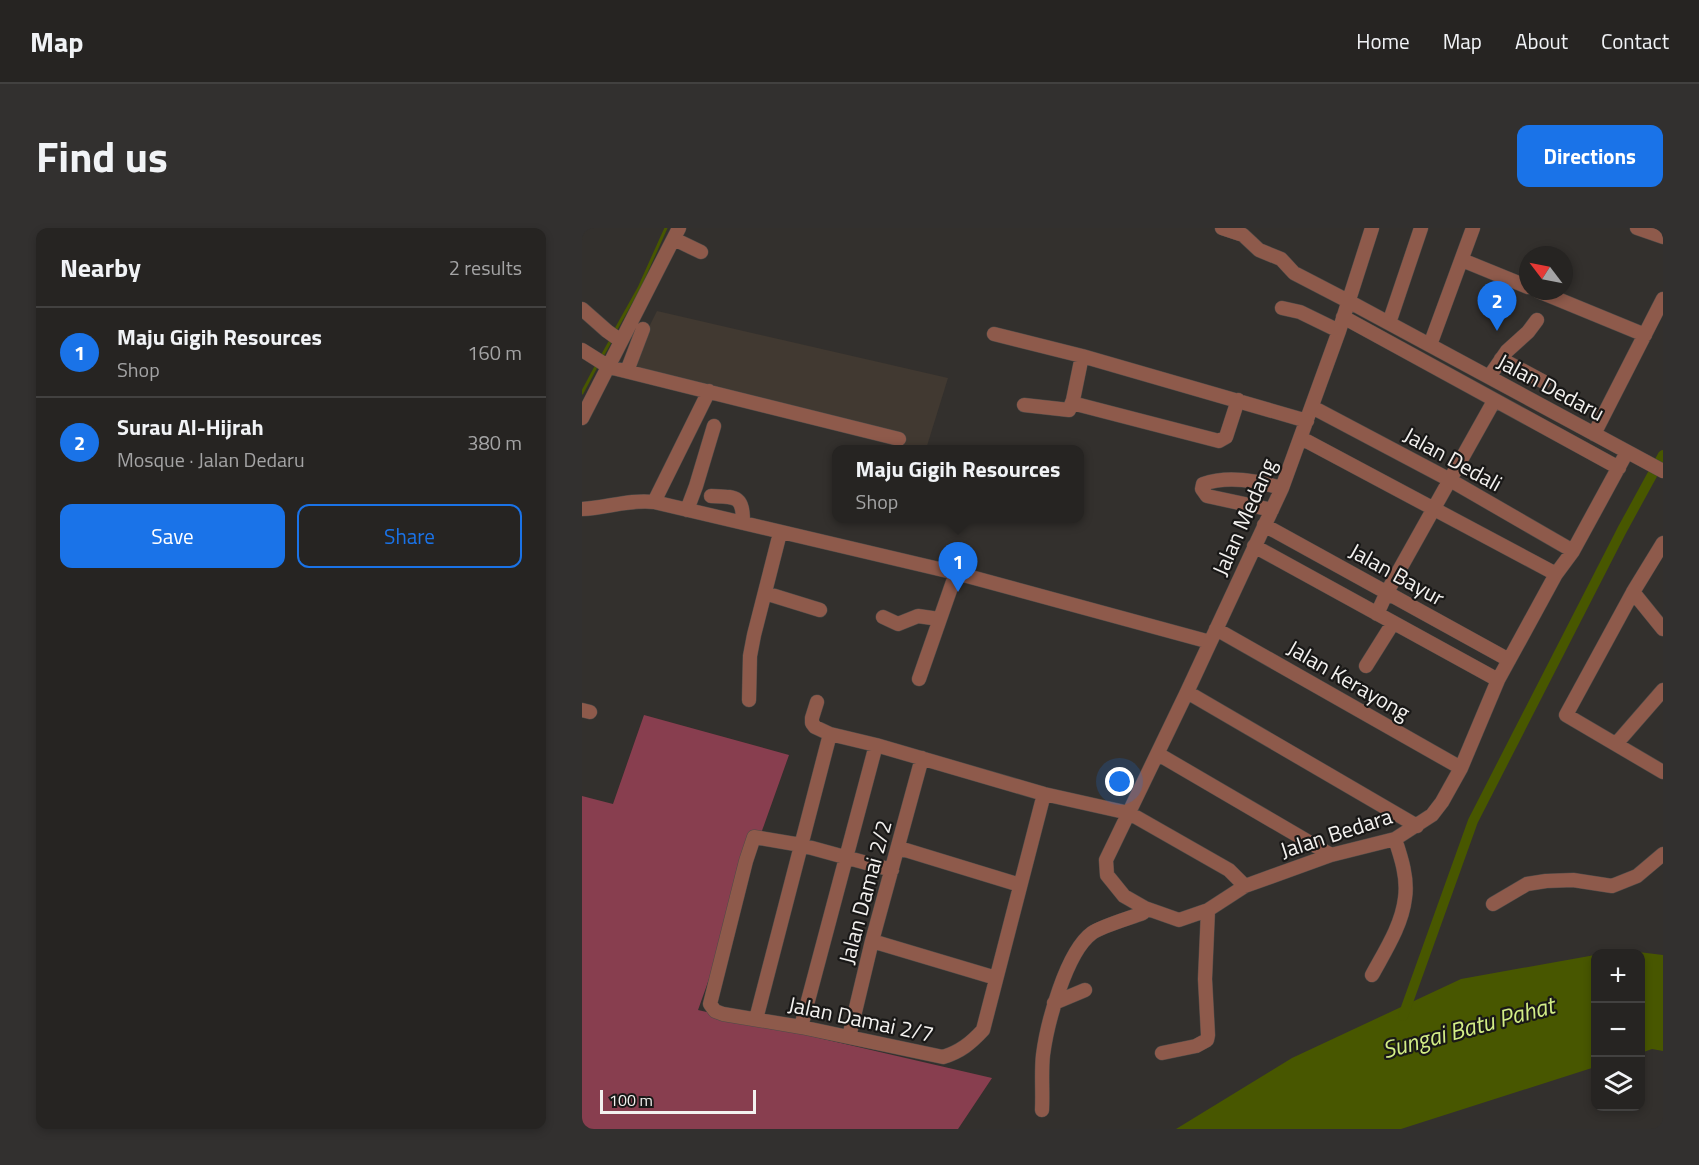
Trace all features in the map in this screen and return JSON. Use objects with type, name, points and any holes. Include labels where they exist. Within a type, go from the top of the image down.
[{"type":"street","name":"Jalan Dedaru","points":[[1222,228],[1243,235],[1259,250],[1281,259],[1294,273],[1663,471]]},
{"type":"street","name":"Jalan Medang","points":[[1129,813],[1282,488],[1341,324],[1372,228]]},
{"type":"street","points":[[1389,322],[1421,228]]},
{"type":"street","points":[[1430,345],[1473,228]]},
{"type":"street","points":[[1638,228],[1663,237]]},
{"type":"street","points":[[582,418],[595,359],[615,337],[676,233],[701,252]]},
{"type":"street","points":[[1462,260],[1519,283]]},
{"type":"street","points":[[1594,434],[1663,299]]},
{"type":"street","points":[[1560,300],[1645,335]]},
{"type":"street","name":"Jalan Dedaru","points":[[1282,308],[1341,324],[1494,401],[1619,468]]},
{"type":"street","points":[[582,309],[615,337]]},
{"type":"street","points":[[1489,377],[1537,320]]},
{"type":"street","points":[[627,371],[643,329]]},
{"type":"street","points":[[994,334],[1082,356],[1307,421]]},
{"type":"street","points":[[1024,405],[1069,410],[1082,356]]},
{"type":"street","points":[[595,359],[627,371],[898,439]]},
{"type":"street","points":[[1502,359],[1544,382]]},
{"type":"street","points":[[654,502],[709,391]]},
{"type":"street","points":[[1072,403],[1219,441],[1226,437],[1238,400]]},
{"type":"street","points":[[1377,614],[1387,592],[1494,401]]},
{"type":"street","name":"Jalan Dedali","points":[[1312,407],[1450,480],[1573,551]]},
{"type":"street","points":[[687,510],[714,426]]},
{"type":"street","points":[[1301,438],[1556,574]]},
{"type":"street","name":"Jalan Bedara","points":[[1129,813],[1106,860],[1107,874],[1124,896],[1145,908],[1179,920],[1208,910],[1245,886],[1331,855],[1395,838],[1417,826],[1432,815],[1442,802],[1461,768],[1498,680],[1556,574],[1573,551],[1619,468],[1633,455]]},
{"type":"street","points":[[1272,510],[1207,496],[1202,489],[1203,484],[1243,479],[1282,488]]},
{"type":"street","points":[[711,496],[733,497],[741,503],[743,523]]},
{"type":"street","points":[[582,509],[602,508],[633,501],[654,502],[956,573],[1210,642]]},
{"type":"street","name":"Jalan Bayur","points":[[1264,525],[1509,660]]},
{"type":"street","points":[[749,700],[750,656],[780,533]]},
{"type":"street","points":[[1663,543],[1632,591],[1567,712],[1568,718],[1663,772]]},
{"type":"street","name":"Jalan Bayur","points":[[1254,546],[1498,680]]},
{"type":"street","points":[[919,679],[956,573]]},
{"type":"street","points":[[1632,591],[1663,628]]},
{"type":"street","points":[[765,593],[820,610]]},
{"type":"street","points":[[883,617],[898,624],[918,616],[939,619]]},
{"type":"street","points":[[1366,666],[1393,623]]},
{"type":"street","name":"Jalan Kerayong","points":[[1216,629],[1461,768]]},
{"type":"street","points":[[1616,744],[1663,690]]},
{"type":"street","points":[[1187,692],[1417,826]]},
{"type":"street","points":[[817,702],[812,723],[815,727],[830,734],[876,745],[1044,794],[1129,813],[1229,870],[1245,886]]},
{"type":"street","points":[[756,1019],[830,734]]},
{"type":"street","points":[[801,1027],[876,745]]},
{"type":"street","points":[[1158,754],[1331,855]]},
{"type":"street","name":"Jalan Damai 2/2","points":[[849,1037],[872,941],[922,758]]},
{"type":"street","points":[[872,941],[996,978],[1044,794]]},
{"type":"street","name":"Jalan Damai 2/7","points":[[801,845],[762,837],[754,837],[751,841],[710,1004],[712,1009],[723,1014],[801,1027],[943,1057],[958,1052],[971,1043],[983,1030],[996,978]]},
{"type":"street","points":[[1372,975],[1395,933],[1405,898],[1404,864],[1395,838]]},
{"type":"street","points":[[801,845],[892,870]]},
{"type":"street","points":[[899,848],[1020,885]]},
{"type":"street","points":[[1492,904],[1527,884],[1546,881],[1573,880],[1612,886],[1637,876],[1663,854]]},
{"type":"street","points":[[1042,1110],[1043,1055],[1054,1003],[1072,961],[1080,946],[1092,933],[1143,913],[1145,908]]},
{"type":"street","points":[[1162,1053],[1196,1046],[1207,1040],[1209,1035],[1205,979],[1208,910]]},
{"type":"street","points":[[1054,1003],[1085,990]]},
{"type":"shaded area","points":[[657,311],[948,378],[927,445],[901,445],[626,373]]},
{"type":"shaded area","points":[[644,715],[789,755],[698,1010],[992,1078],[958,1129],[582,1129],[582,796],[613,804]]},
{"type":"water","points":[[1645,953],[1663,955],[1663,1051],[1652,1049],[1645,1052]]},
{"type":"water","name":"Sungai Batu Pahat","points":[[1591,956],[1591,1068],[1401,1129],[1176,1129],[1292,1058],[1461,979]]},
{"type":"waterway","points":[[615,331],[639,288],[666,228]]},
{"type":"waterway","points":[[601,358],[611,340]]},
{"type":"waterway","points":[[582,393],[598,363]]},
{"type":"waterway","points":[[1403,1016],[1473,821],[1622,530],[1663,455]]},
{"type":"place","name":"Surau Al-Hijrah","points":[[1497,331]]},
{"type":"place","name":"Maju Gigih Resources","points":[[958,592]]}]
